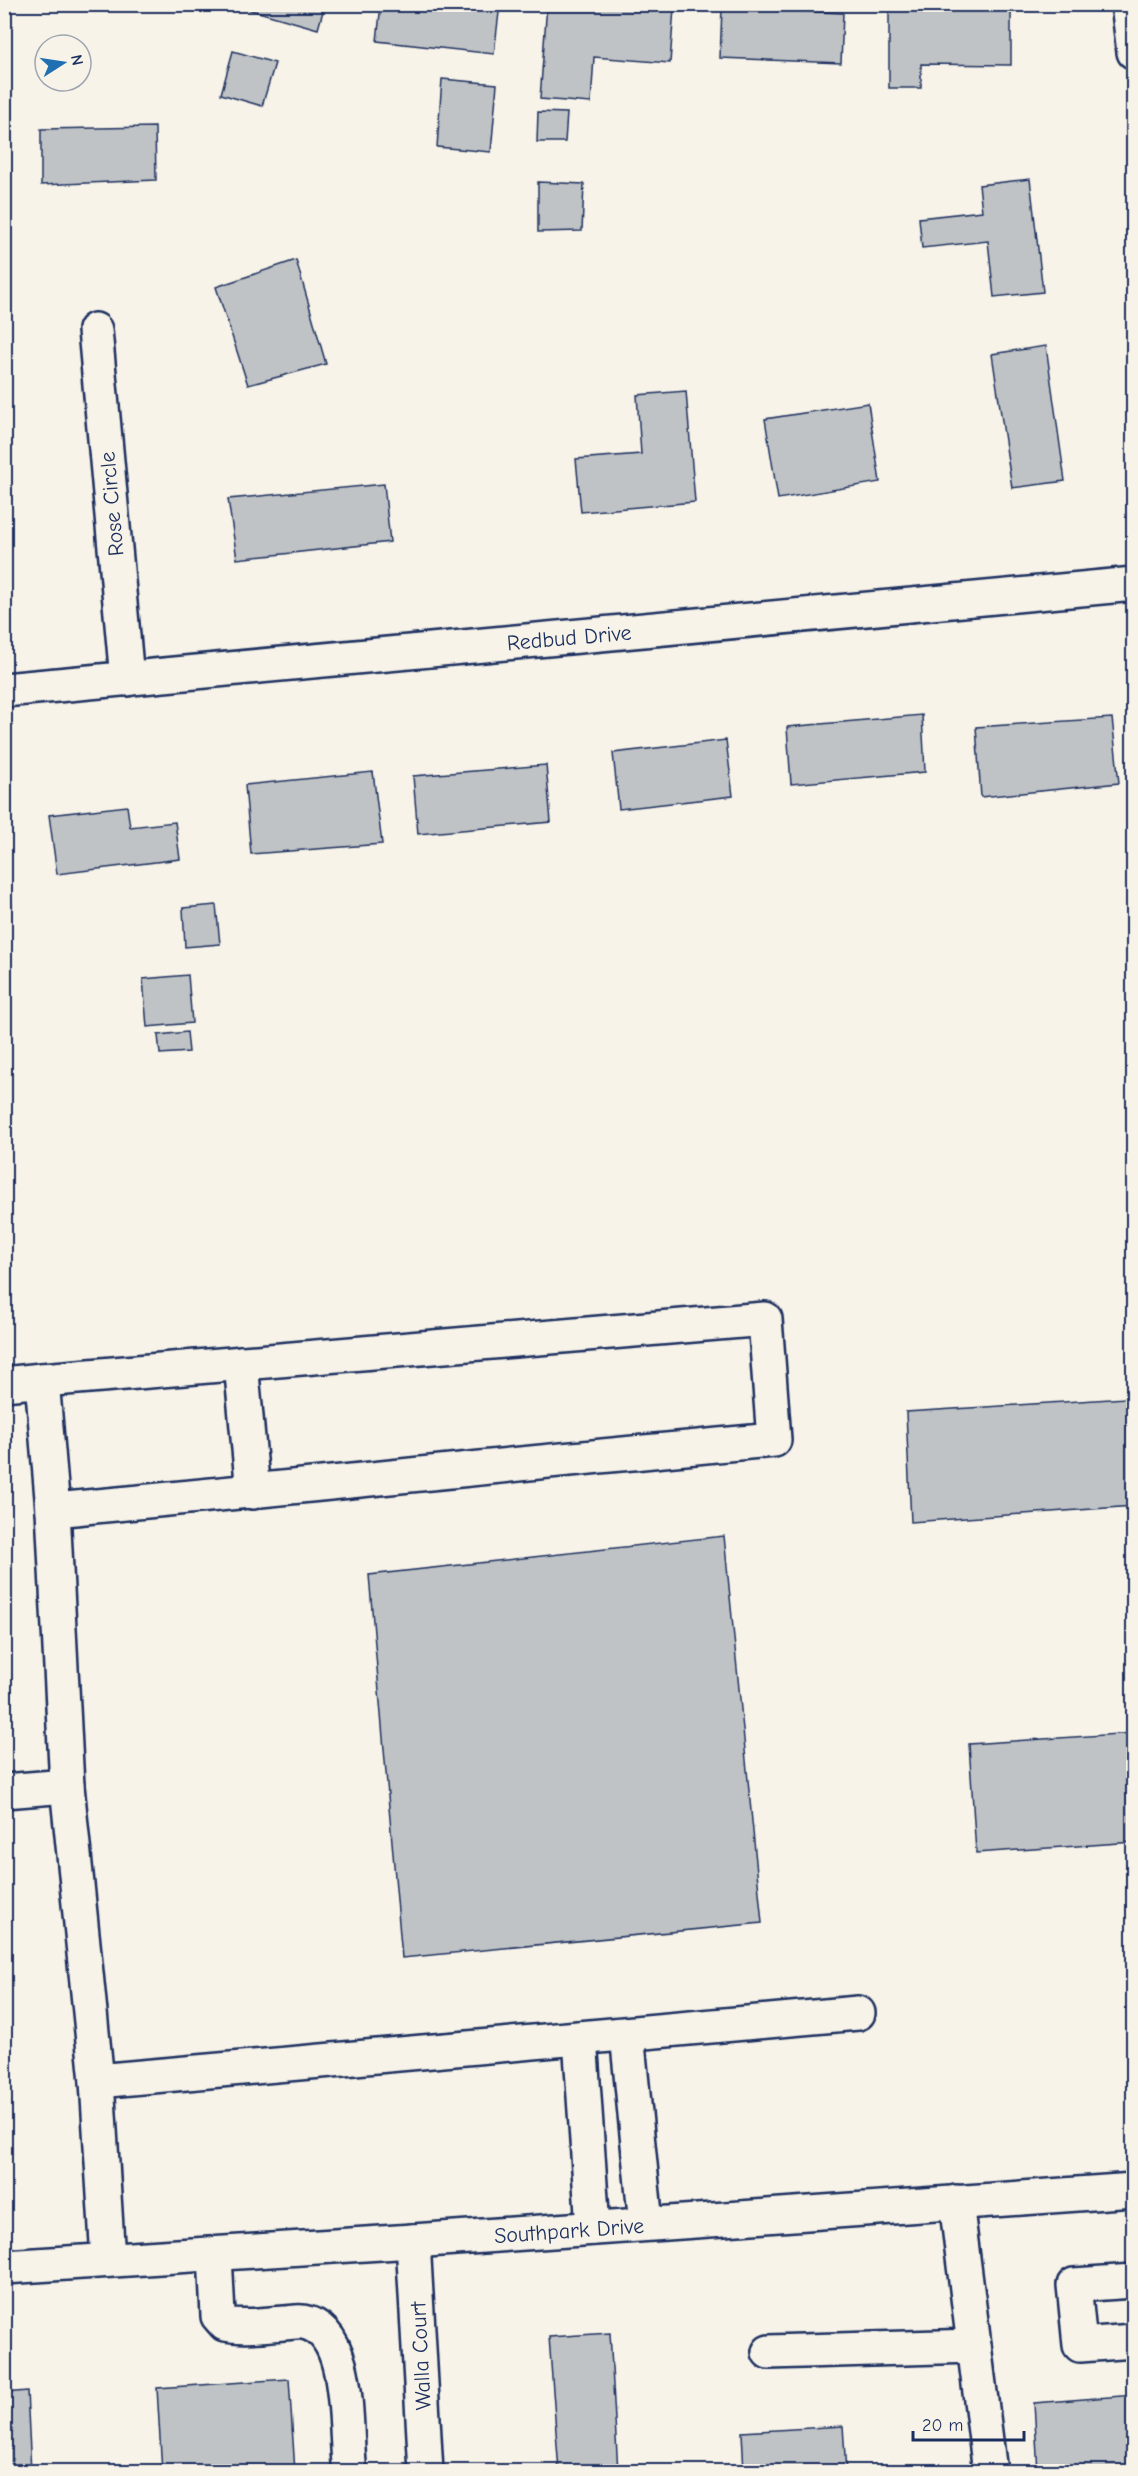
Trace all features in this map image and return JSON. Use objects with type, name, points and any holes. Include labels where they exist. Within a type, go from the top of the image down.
[{"type":"street","points":[[1128,4],[1134,52]]},
{"type":"street","name":"Rose Circle","points":[[95,330],[127,679]]},
{"type":"street","name":"Redbud Drive","points":[[4,690],[1134,584]]},
{"type":"street","points":[[4,1383],[765,1319],[774,1440],[542,1460],[253,1492],[53,1510]]},
{"type":"street","points":[[241,1364],[253,1492]]},
{"type":"street","points":[[42,1380],[53,1510],[67,1786],[97,2081],[108,2260]]},
{"type":"street","points":[[4,1791],[67,1786]]},
{"type":"street","points":[[97,2081],[858,2013]]},
{"type":"street","points":[[627,2034],[646,2224]]},
{"type":"street","points":[[580,2038],[593,2228]]},
{"type":"street","name":"Southpark Drive","points":[[4,2267],[413,2241],[1134,2190]]},
{"type":"street","points":[[956,2202],[990,2472]]},
{"type":"street","name":"Walla Court","points":[[413,2241],[426,2472]]},
{"type":"street","points":[[215,2254],[218,2316],[225,2324],[237,2326],[304,2322],[325,2335],[335,2351],[345,2385],[350,2472]]},
{"type":"street","points":[[1134,2281],[1074,2285],[1080,2345],[1134,2341]]},
{"type":"street","points":[[769,2352],[974,2346]]},
{"type":"building","points":[[230,4],[325,4],[318,29]]},
{"type":"building","points":[[381,4],[500,4],[494,54],[377,41]]},
{"type":"building","points":[[547,4],[633,4],[674,8],[670,63],[594,57],[591,103],[540,99]]},
{"type":"building","points":[[889,4],[1011,4],[1011,65],[921,64],[921,88],[889,88]]},
{"type":"building","points":[[722,8],[843,13],[841,63],[720,58]]},
{"type":"building","points":[[233,51],[275,63],[262,106],[221,94]]},
{"type":"building","points":[[442,79],[497,84],[491,152],[437,147]]},
{"type":"building","points":[[538,112],[567,113],[565,142],[537,142]]},
{"type":"building","points":[[155,127],[156,180],[41,185],[41,129]]},
{"type":"building","points":[[1030,179],[1043,292],[994,297],[988,241],[922,248],[919,218],[982,211],[979,185]]},
{"type":"building","points":[[538,182],[584,184],[582,231],[538,232]]},
{"type":"building","points":[[296,260],[326,364],[248,385],[216,287]]},
{"type":"building","points":[[1046,346],[1065,481],[1012,488],[992,354]]},
{"type":"building","points":[[686,391],[695,502],[581,512],[576,459],[641,454],[637,395]]},
{"type":"building","points":[[868,403],[880,482],[778,499],[765,419]]},
{"type":"building","points":[[384,484],[390,542],[237,559],[228,499]]},
{"type":"building","points":[[922,715],[925,772],[791,784],[787,727]]},
{"type":"building","points":[[1112,718],[1119,783],[981,797],[976,727]]},
{"type":"building","points":[[726,740],[733,796],[619,809],[613,753]]},
{"type":"building","points":[[546,765],[551,822],[418,834],[413,776]]},
{"type":"building","points":[[373,772],[382,844],[251,854],[245,785]]},
{"type":"building","points":[[127,806],[130,827],[175,822],[180,859],[57,874],[49,815]]},
{"type":"building","points":[[4,838],[12,907],[4,907]]},
{"type":"building","points":[[216,905],[220,944],[185,947],[183,908]]},
{"type":"building","points":[[188,975],[192,1023],[147,1027],[143,979]]},
{"type":"building","points":[[187,1032],[189,1052],[160,1054],[158,1035]]},
{"type":"building","points":[[1126,1398],[1134,1506],[911,1522],[906,1412]]},
{"type":"building","points":[[724,1536],[762,1923],[402,1958],[369,1575]]},
{"type":"building","points":[[1134,1733],[1134,1842],[976,1853],[969,1744]]},
{"type":"building","points":[[610,2333],[618,2472],[559,2472],[549,2337]]},
{"type":"building","points":[[289,2379],[295,2472],[162,2472],[157,2388]]},
{"type":"building","points":[[27,2391],[31,2472],[4,2472],[4,2393]]},
{"type":"building","points":[[1134,2395],[1134,2472],[1038,2472],[1034,2403]]},
{"type":"building","points":[[843,2426],[846,2472],[744,2472],[742,2432]]}]
